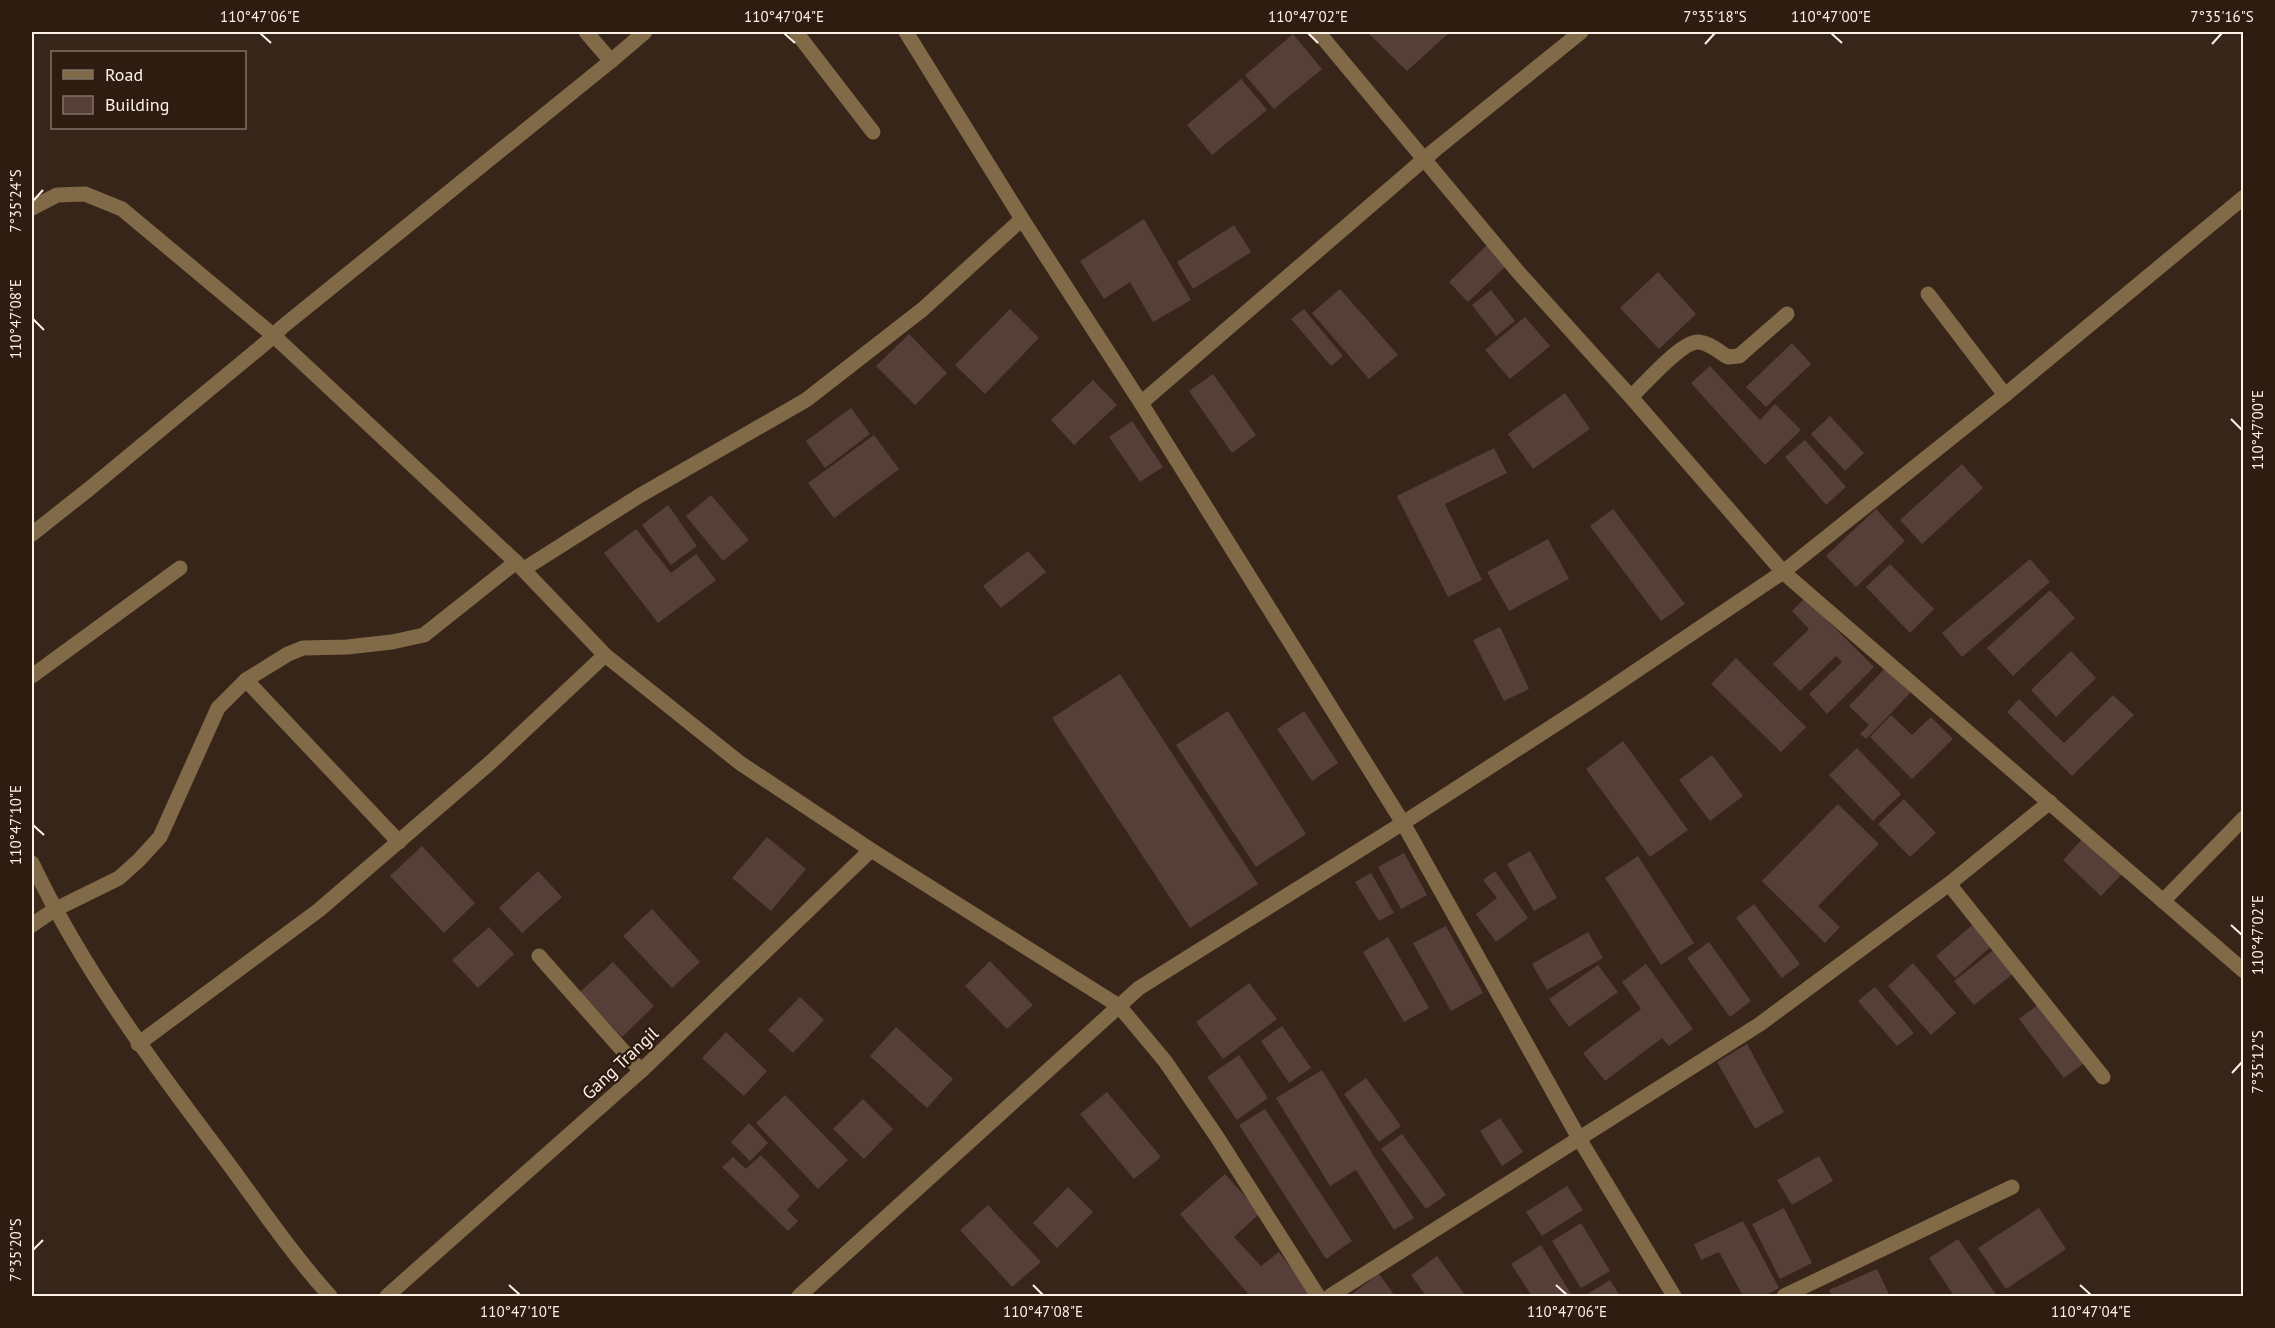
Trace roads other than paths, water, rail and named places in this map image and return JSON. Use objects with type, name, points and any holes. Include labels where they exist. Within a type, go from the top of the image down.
[{"type":"street","points":[[586,32],[611,61]]},
{"type":"street","points":[[32,534],[645,32]]},
{"type":"street","points":[[796,32],[873,132]]},
{"type":"street","points":[[906,32],[1403,823],[1580,1140],[1674,1296]]},
{"type":"street","points":[[1318,32],[1519,273],[1631,397],[1783,572],[2244,972]]},
{"type":"street","points":[[1141,403],[1425,159],[1581,32]]},
{"type":"street","points":[[32,208],[57,195],[85,194],[122,209],[274,336],[526,564],[605,655],[740,763],[871,850],[1123,1002],[1204,1118],[1318,1296]]},
{"type":"street","points":[[799,1296],[1139,988],[1403,823],[1590,702],[1783,572],[2005,395],[2244,197]]},
{"type":"street","points":[[32,925],[54,910],[119,878],[140,860],[160,837],[218,708],[246,680],[288,654],[303,648],[347,647],[392,642],[424,634],[526,564],[806,400],[923,309],[1022,219]]},
{"type":"street","points":[[1928,294],[2005,395]]},
{"type":"street","points":[[1631,397],[1685,345],[1698,342],[1728,357],[1739,356],[1787,314]]},
{"type":"street","points":[[32,676],[180,568]]},
{"type":"street","points":[[138,1044],[319,910],[491,762],[605,655]]},
{"type":"street","points":[[246,680],[399,842]]},
{"type":"street","points":[[1330,1296],[1580,1140],[1760,1024],[1949,884],[2050,802]]},
{"type":"street","points":[[2163,901],[2244,818]]},
{"type":"street","name":"Gang Trangil","points":[[387,1296],[641,1071],[871,850]]},
{"type":"street","points":[[32,863],[54,910],[86,965],[138,1044],[320,1293]]},
{"type":"street","points":[[1949,884],[2103,1077]]},
{"type":"street","points":[[539,956],[641,1071]]},
{"type":"street","points":[[1784,1296],[2012,1187]]}]
